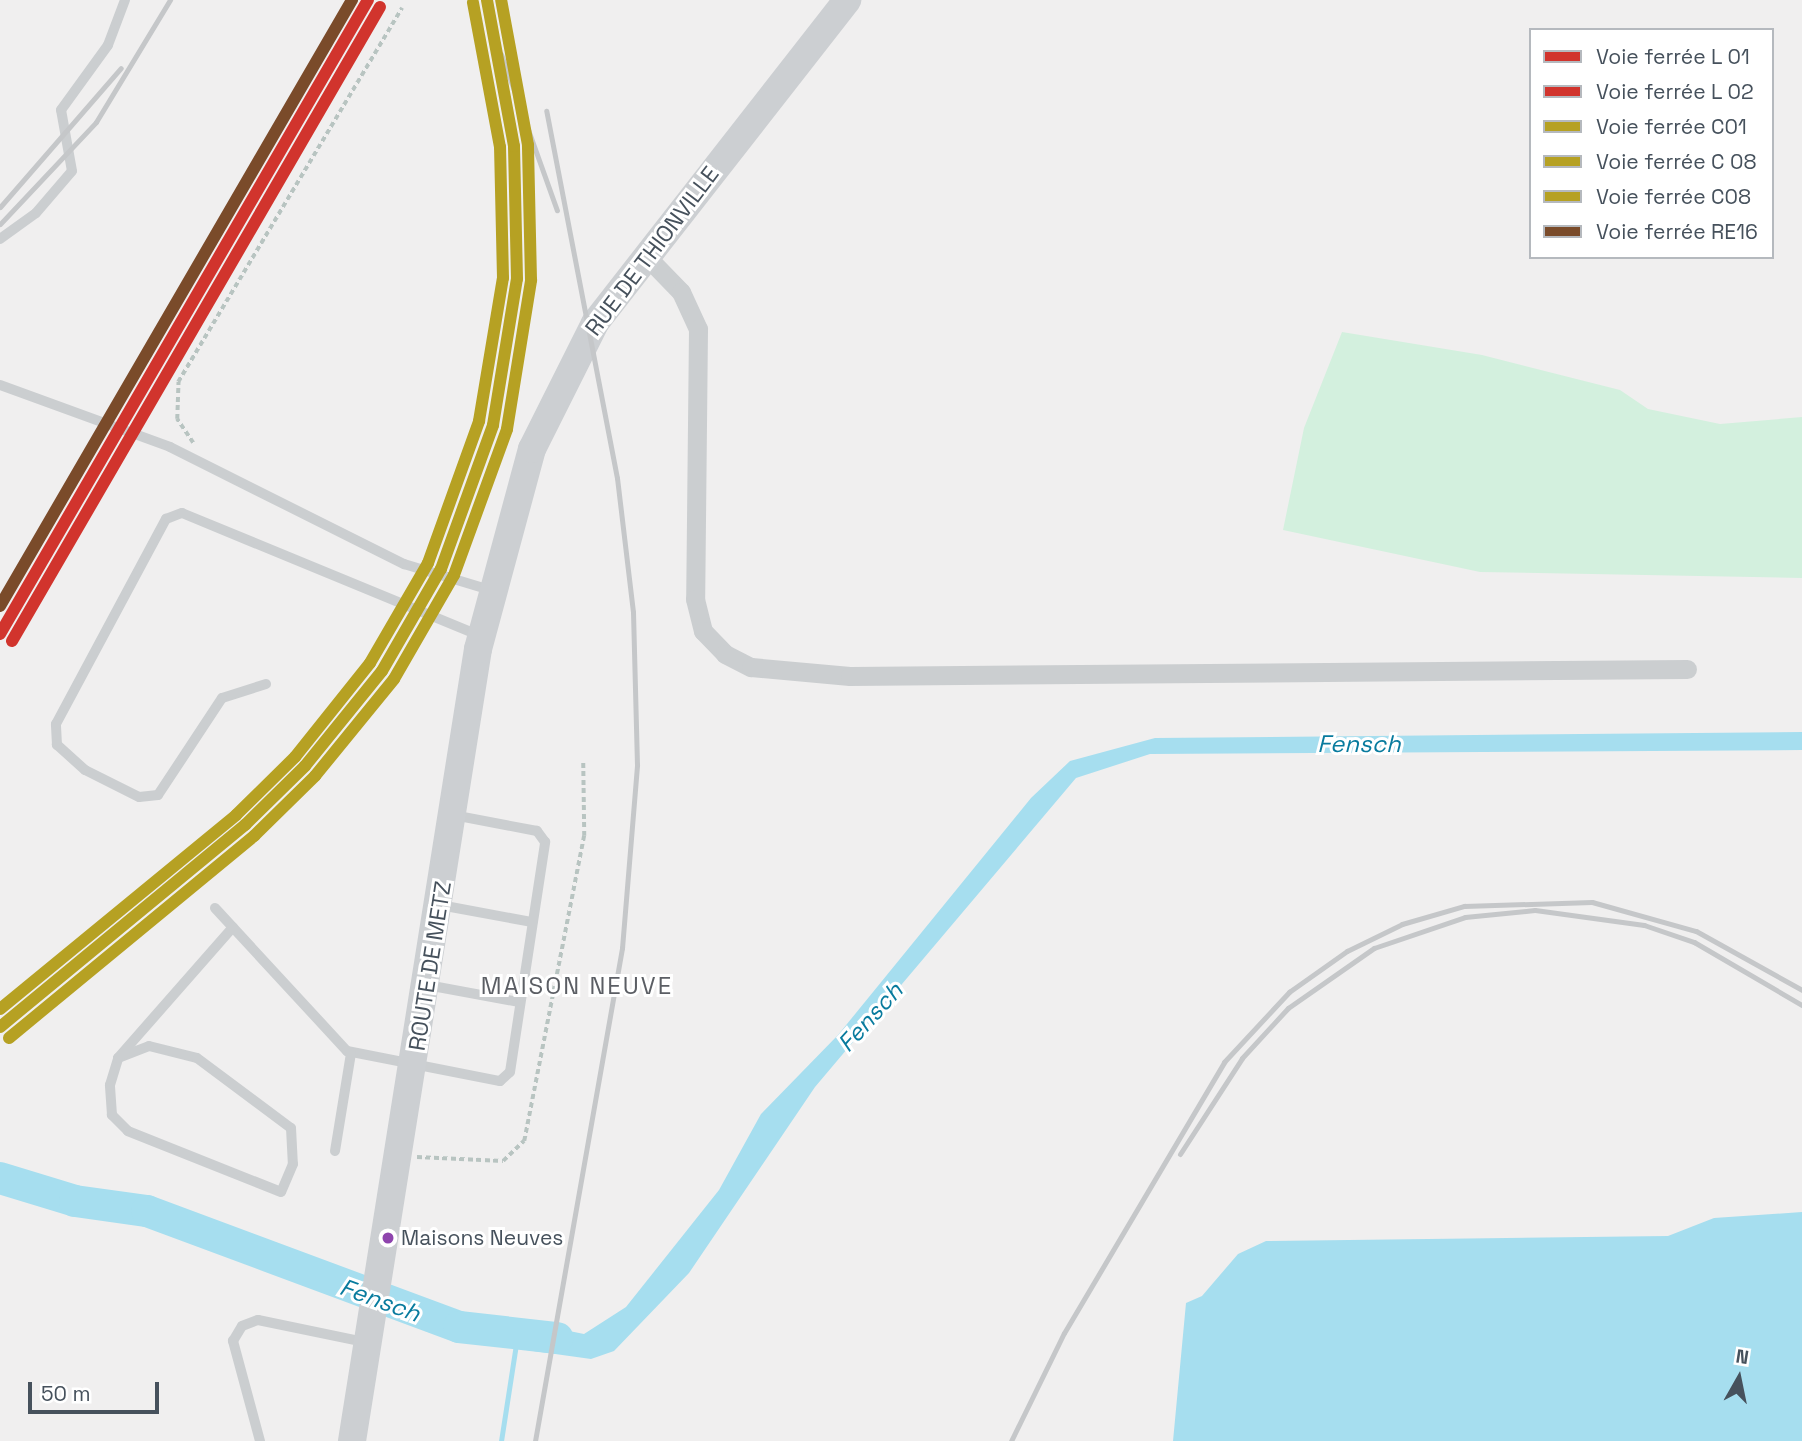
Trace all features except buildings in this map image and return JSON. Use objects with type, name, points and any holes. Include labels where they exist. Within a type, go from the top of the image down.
[{"type":"main road","name":"RUE DE THIONVILLE","points":[[506,528],[555,393],[595,323],[847,0]]},
{"type":"main road","name":"ROUTE DE METZ","points":[[352,1441],[362,1405],[480,637],[506,528]]},
{"type":"main road","name":"ROUTE DE METZ","points":[[362,1405],[364,1441]]},
{"type":"street","points":[[646,256],[681,292],[698,329],[695,599],[703,631],[725,654],[751,667],[850,676],[1687,669]]},
{"type":"lane","points":[[0,239],[36,213],[72,171],[61,110],[108,45],[125,0]]},
{"type":"lane","points":[[0,385],[208,465],[404,564],[490,590]]},
{"type":"lane","points":[[266,684],[222,698],[158,795],[139,797],[85,770],[57,745],[56,724],[166,519],[182,513],[480,637]]},
{"type":"lane","points":[[215,908],[351,1053],[491,1082],[507,1078],[543,835],[453,815]]},
{"type":"lane","points":[[439,905],[532,922]]},
{"type":"lane","points":[[118,1058],[149,1046],[197,1058],[291,1128],[293,1164],[281,1192],[128,1131],[112,1115],[110,1085],[118,1058],[233,927]]},
{"type":"lane","points":[[427,985],[519,1002]]},
{"type":"lane","points":[[335,1151],[351,1053]]},
{"type":"lane","points":[[260,1441],[233,1341],[242,1326],[258,1320],[371,1344]]},
{"type":"path","points":[[208,465],[177,419],[178,382],[402,8]]},
{"type":"path","points":[[401,1154],[503,1161],[524,1141],[582,849],[583,761]]},
{"type":"green space","points":[[1342,332],[1482,355],[1620,390],[1648,409],[1720,424],[1802,417],[1802,578],[1480,572],[1283,530],[1304,428]]},
{"type":"water","points":[[1802,732],[1802,750],[1150,754],[1076,778],[815,1087],[689,1273],[614,1351],[591,1359],[512,1348],[515,1320],[584,1334],[626,1307],[719,1190],[761,1114],[838,1035],[1031,798],[1070,761],[1155,738]]},
{"type":"water","points":[[1802,1212],[1802,1441],[1173,1441],[1186,1303],[1202,1296],[1238,1254],[1266,1241],[1668,1236],[1714,1218]]},
{"type":"waterway","name":"Fensch","points":[[0,1178],[75,1201],[147,1211],[459,1327],[557,1338]]},
{"type":"waterway","points":[[501,1441],[516,1344]]},
{"type":"railway","points":[[0,224],[96,122],[170,0]]},
{"type":"railway","points":[[501,54],[557,210]]},
{"type":"railway","points":[[0,207],[121,68]]},
{"type":"railway","points":[[535,1441],[622,948],[637,765],[633,612],[617,478],[546,111]]},
{"type":"railway","points":[[1011,1441],[1064,1333],[1224,1062],[1289,992],[1347,951],[1402,924],[1464,906],[1592,902],[1696,931],[1802,990]]},
{"type":"railway","points":[[1180,1154],[1242,1058],[1288,1008],[1374,948],[1465,917],[1535,910],[1644,925],[1694,942],[1802,1005]]},
{"type":"transit line","points":[[0,634],[368,0]]},
{"type":"transit line","points":[[9,1038],[254,836],[315,776],[394,679],[454,575],[507,429],[531,280],[528,145],[501,0]]},
{"type":"transit line","points":[[12,641],[380,7]]},
{"type":"rail line","name":"RE16","points":[[0,606],[352,0]]},
{"type":"rail line","name":"C01","points":[[0,1027],[245,825],[305,766],[382,671],[441,569],[493,425],[517,279],[514,146],[487,0]]},
{"type":"rail line","name":"C08","points":[[0,1009],[236,815],[295,757],[370,663],[428,563],[479,421],[503,278],[500,147],[473,3]]},
{"type":"place","name":"Maisons Neuves","points":[[388,1238]]},
{"type":"district","name":"MAISON NEUVE","points":[[577,986]]}]
